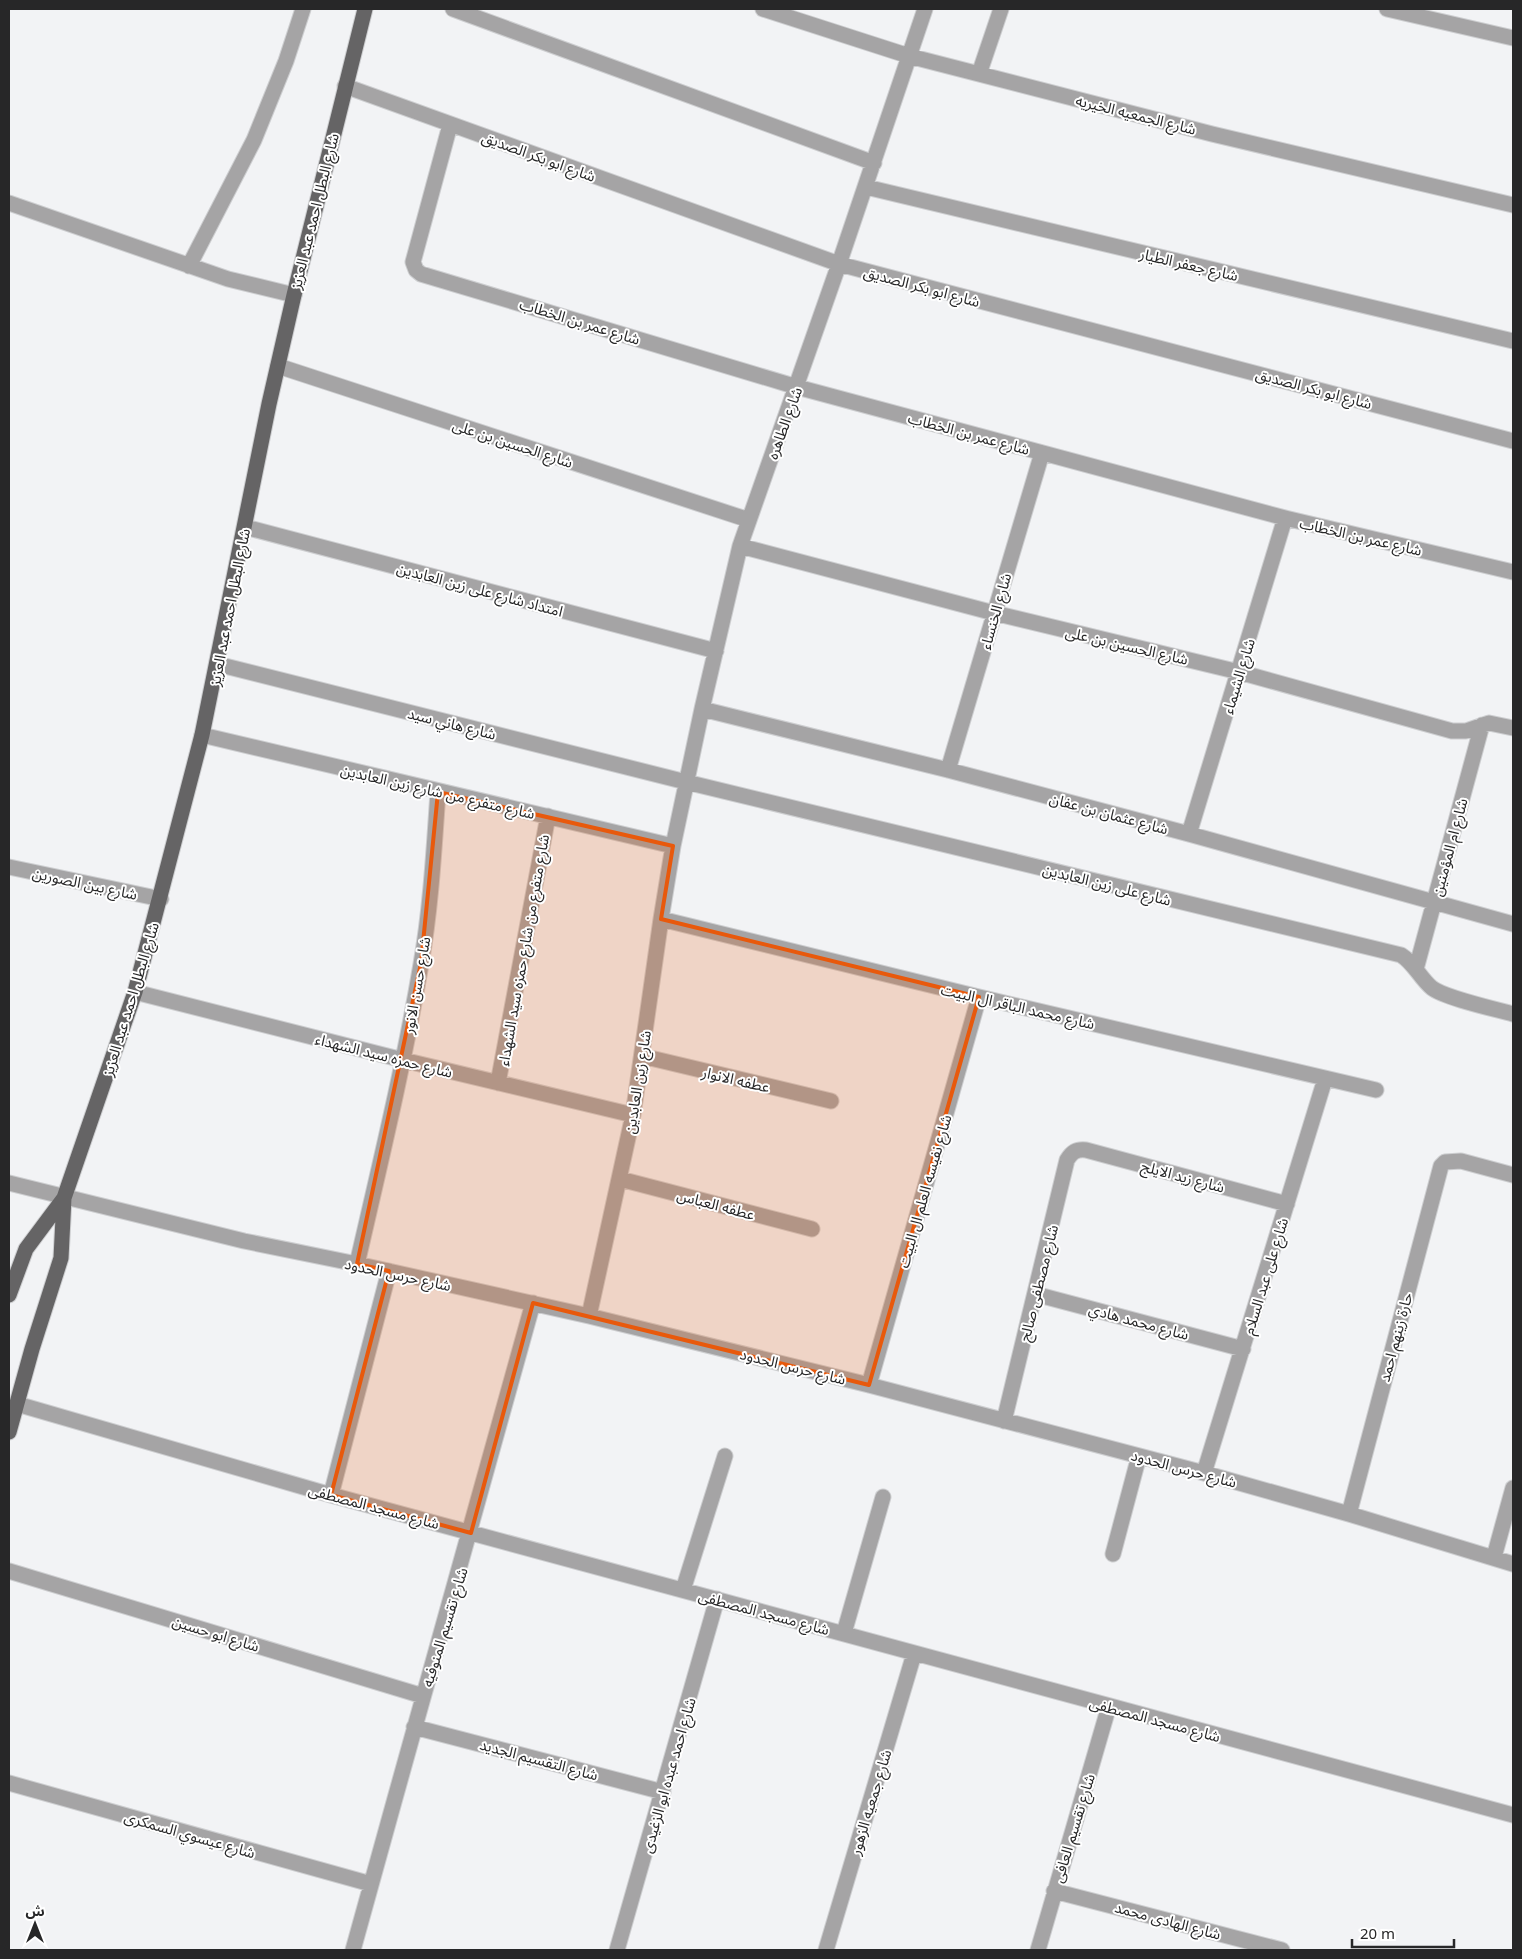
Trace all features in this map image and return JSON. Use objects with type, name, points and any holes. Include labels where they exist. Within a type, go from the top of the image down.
[{"type":"main road","name":"شارع البطل احمد عبد العزيز","points":[[9,1432],[32,1348],[61,1258],[64,1198],[135,992],[202,735],[278,366],[365,9]]},
{"type":"main road","name":"شارع البطل احمد عبد العزيز","points":[[9,1294],[26,1249],[64,1198]]},
{"type":"street","points":[[189,266],[254,140],[283,69],[303,9]]},
{"type":"street","points":[[453,9],[874,162]]},
{"type":"street","name":"شارع الجمعيه الخيريه","points":[[762,9],[909,56],[1212,134],[1513,205]]},
{"type":"street","name":"شارع الطاهره","points":[[673,846],[702,709],[740,546],[866,188],[925,9]]},
{"type":"street","points":[[979,74],[1001,9]]},
{"type":"street","points":[[1387,9],[1420,13],[1513,38]]},
{"type":"street","name":"شارع ابو بكر الصديق","points":[[345,86],[839,264],[1513,441]]},
{"type":"street","name":"شارع عمر بن الخطاب","points":[[450,124],[413,262],[416,270],[421,274],[797,386],[1042,453],[1285,518],[1513,572]]},
{"type":"street","name":"شارع جعفر الطيار","points":[[866,188],[1513,341]]},
{"type":"street","points":[[9,203],[228,279],[294,295]]},
{"type":"street","name":"شارع الحسين بن على","points":[[278,366],[749,520]]},
{"type":"street","name":"شارع الخنساء","points":[[948,770],[1042,453]]},
{"type":"street","name":"شارع الشيماء","points":[[1189,834],[1240,672],[1285,518]]},
{"type":"street","name":"امتداد شارع على زين العابدين","points":[[245,527],[716,651]]},
{"type":"street","name":"شارع الحسين بن على","points":[[740,546],[994,613],[1240,672],[1452,731],[1466,731],[1489,724],[1513,728]]},
{"type":"street","name":"شارع هاني سيد","points":[[217,664],[686,782]]},
{"type":"street","name":"شارع عثمان بن عفان","points":[[702,709],[948,770],[1189,834],[1513,924]]},
{"type":"street","name":"شارع ام المؤمنين","points":[[1416,969],[1482,725]]},
{"type":"street","name":"شارع متفرع من شارع زين العابدين","points":[[202,735],[673,846]]},
{"type":"street","name":"شارع على زين العابدين","points":[[686,782],[1400,955],[1410,960],[1433,989],[1444,995],[1513,1014]]},
{"type":"street","name":"شارع حسن الانور","points":[[357,1264],[403,1060],[421,963],[432,882],[438,792]]},
{"type":"street","name":"شارع متفرع من شارع حمزه سيد الشهداء","points":[[498,1083],[548,816]]},
{"type":"street","name":"شارع زين العابدين","points":[[589,1316],[634,1115],[673,846]]},
{"type":"street","name":"شارع بين الصورين","points":[[9,867],[160,899]]},
{"type":"street","name":"شارع محمد الباقر ال البيت","points":[[661,919],[979,997],[1376,1090]]},
{"type":"street","name":"شارع حمزه سيد الشهداء","points":[[135,992],[403,1060],[634,1115]]},
{"type":"street","name":"شارع نفيسه العلم ال البيت","points":[[870,1385],[979,997]]},
{"type":"street","name":"عطفه الانوار","points":[[642,1056],[831,1101]]},
{"type":"street","name":"شارع على عبد السلام","points":[[1204,1473],[1325,1078]]},
{"type":"street","name":"شارع زيد الايلج","points":[[1078,1149],[1287,1204]]},
{"type":"street","name":"شارع مصطفى صالح","points":[[1004,1420],[1067,1160],[1071,1153],[1078,1149]]},
{"type":"street","name":"حارة زينهم احمد","points":[[1349,1514],[1438,1173],[1445,1162],[1461,1161],[1513,1175]]},
{"type":"street","name":"عطفه العباس","points":[[620,1179],[812,1229]]},
{"type":"street","name":"شارع حرس الحدود","points":[[9,1183],[244,1241],[534,1303],[870,1385],[1204,1473],[1349,1514],[1513,1564]]},
{"type":"street","points":[[332,1495],[389,1271]]},
{"type":"street","name":"شارع محمد هادي","points":[[1035,1294],[1243,1348]]},
{"type":"street","name":"شارع تقسيم المنوفيه","points":[[353,1950],[534,1303]]},
{"type":"street","name":"شارع مسجد المصطفى","points":[[17,1404],[332,1495],[1513,1815]]},
{"type":"street","points":[[683,1590],[725,1456]]},
{"type":"street","points":[[1113,1554],[1139,1456]]},
{"type":"street","points":[[1494,1557],[1513,1488]]},
{"type":"street","points":[[844,1633],[883,1497]]},
{"type":"street","name":"شارع ابو حسين","points":[[9,1571],[423,1696]]},
{"type":"street","name":"شارع احمد عبده ابو الزغيدى","points":[[617,1950],[717,1599]]},
{"type":"street","name":"شارع جمعيه الزهور","points":[[826,1950],[914,1654]]},
{"type":"street","name":"شارع تقسيم العافى","points":[[1038,1950],[1109,1706]]},
{"type":"street","name":"شارع التقسيم الجديد","points":[[414,1727],[663,1792]]},
{"type":"street","name":"شارع عيسوي السمكرى","points":[[9,1783],[371,1884]]},
{"type":"street","name":"شارع الهادى محمد","points":[[1054,1891],[1282,1950]]},
{"type":"highlighted area","points":[[438,792],[673,846],[661,919],[979,997],[869,1385],[533,1303],[471,1533],[331,1495],[389,1271],[357,1264],[421,963]]}]
